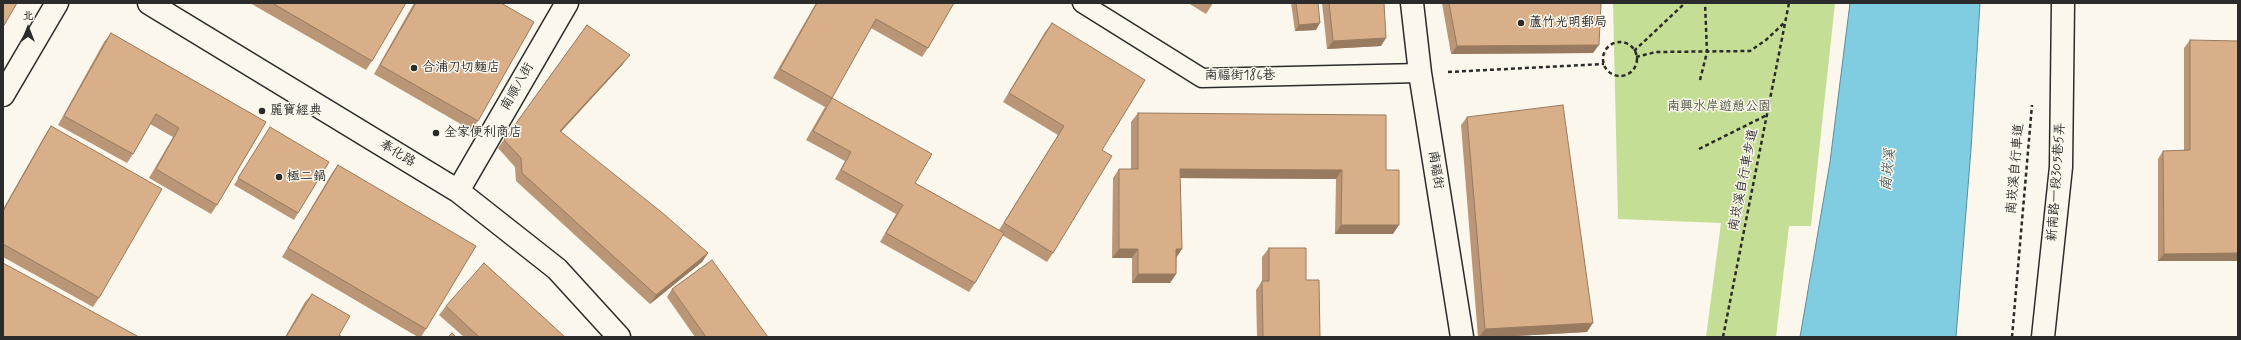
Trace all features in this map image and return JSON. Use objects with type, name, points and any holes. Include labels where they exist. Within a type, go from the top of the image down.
[{"type":"street","points":[[3,94],[57,3]]},
{"type":"street","name":"奉化路","points":[[149,3],[458,191],[557,269],[619,337]]},
{"type":"street","name":"南順八街","points":[[458,191],[567,3]]},
{"type":"street","name":"南福街","points":[[1412,3],[1420,73],[1462,337]]},
{"type":"street","name":"新南路一段305巷5弄","points":[[2043,337],[2061,166],[2063,3]]},
{"type":"lane","name":"南福街186巷","points":[[1082,3],[1202,78],[1420,73]]},
{"type":"path","points":[[1634,51],[1685,3]]},
{"type":"path","points":[[1700,80],[1707,52],[1706,3]]},
{"type":"path","name":"南崁溪自行車步道","points":[[1723,337],[1789,3]]},
{"type":"path","points":[[1636,57],[1656,52],[1750,51],[1766,40],[1785,22]]},
{"type":"path","points":[[1615,43],[1626,44],[1634,51],[1636,57],[1634,67],[1626,75],[1620,76],[1610,73],[1604,64],[1604,54],[1615,43]]},
{"type":"path","points":[[1420,73],[1604,64]]},
{"type":"path","name":"南崁溪自行車道","points":[[2012,337],[2032,102]]},
{"type":"path","points":[[1699,149],[1767,115]]},
{"type":"green space","name":"南興水岸遊憩公園","points":[[1613,3],[1835,3],[1811,226],[1789,226],[1776,337],[1706,337],[1721,223],[1618,219]]},
{"type":"water","name":"南崁溪","points":[[1850,3],[1980,3],[1971,149],[1956,337],[1800,337],[1830,162]]},
{"type":"building","points":[[3,3],[17,3],[3,27]]},
{"type":"building","points":[[272,3],[406,3],[372,61]]},
{"type":"building","points":[[416,3],[501,3],[534,22],[478,121],[380,65]]},
{"type":"building","points":[[817,3],[954,3],[928,48],[876,19],[832,98],[780,69]]},
{"type":"building","points":[[1296,3],[1318,3],[1320,23],[1299,25]]},
{"type":"building","points":[[1329,3],[1384,3],[1386,38],[1333,41]]},
{"type":"building","points":[[1449,3],[1601,3],[1599,45],[1457,46]]},
{"type":"building","points":[[1052,23],[1145,80],[1102,150],[1112,156],[1053,253],[1004,223],[1064,126],[1009,93]]},
{"type":"building","points":[[587,25],[630,55],[560,131],[665,215],[708,253],[656,295],[522,173],[521,158],[504,140]]},
{"type":"building","points":[[111,33],[266,122],[217,205],[156,169],[179,128],[156,114],[133,154],[64,116]]},
{"type":"building","points":[[2190,40],[2238,41],[2238,253],[2164,254],[2163,151],[2190,150]]},
{"type":"building","points":[[832,98],[932,154],[915,183],[1004,233],[975,283],[886,233],[903,205],[841,170],[851,152],[813,131]]},
{"type":"building","points":[[1563,105],[1593,323],[1485,329],[1467,117]]},
{"type":"building","points":[[1138,113],[1386,115],[1386,170],[1399,170],[1399,225],[1341,225],[1342,170],[1180,169],[1182,249],[1176,249],[1176,274],[1138,274],[1138,249],[1119,249],[1119,169],[1138,169]]},
{"type":"building","points":[[51,126],[162,189],[99,298],[3,244],[3,211]]},
{"type":"building","name":"極二鍋","points":[[270,127],[329,162],[298,213],[238,178]]},
{"type":"building","points":[[338,165],[476,246],[426,329],[288,248]]},
{"type":"building","points":[[1269,248],[1306,248],[1306,280],[1319,280],[1320,337],[1263,337],[1262,281],[1269,281]]},
{"type":"building","points":[[712,260],[768,337],[706,337],[672,289]]},
{"type":"building","points":[[3,263],[139,337],[3,337]]},
{"type":"building","points":[[484,263],[565,337],[479,337],[446,306]]},
{"type":"building","points":[[312,294],[350,316],[339,335],[342,337],[286,337]]},
{"type":"building","points":[[452,333],[456,337],[448,337]]},
{"type":"place","name":"蘆竹光明郵局","points":[[1521,23]]},
{"type":"place","name":"合浦刀切麵店","points":[[414,68]]},
{"type":"place","name":"麗寶經典","points":[[262,111]]},
{"type":"place","name":"全家便利商店","points":[[436,133]]},
{"type":"place","name":"極二鍋","points":[[279,177]]}]
